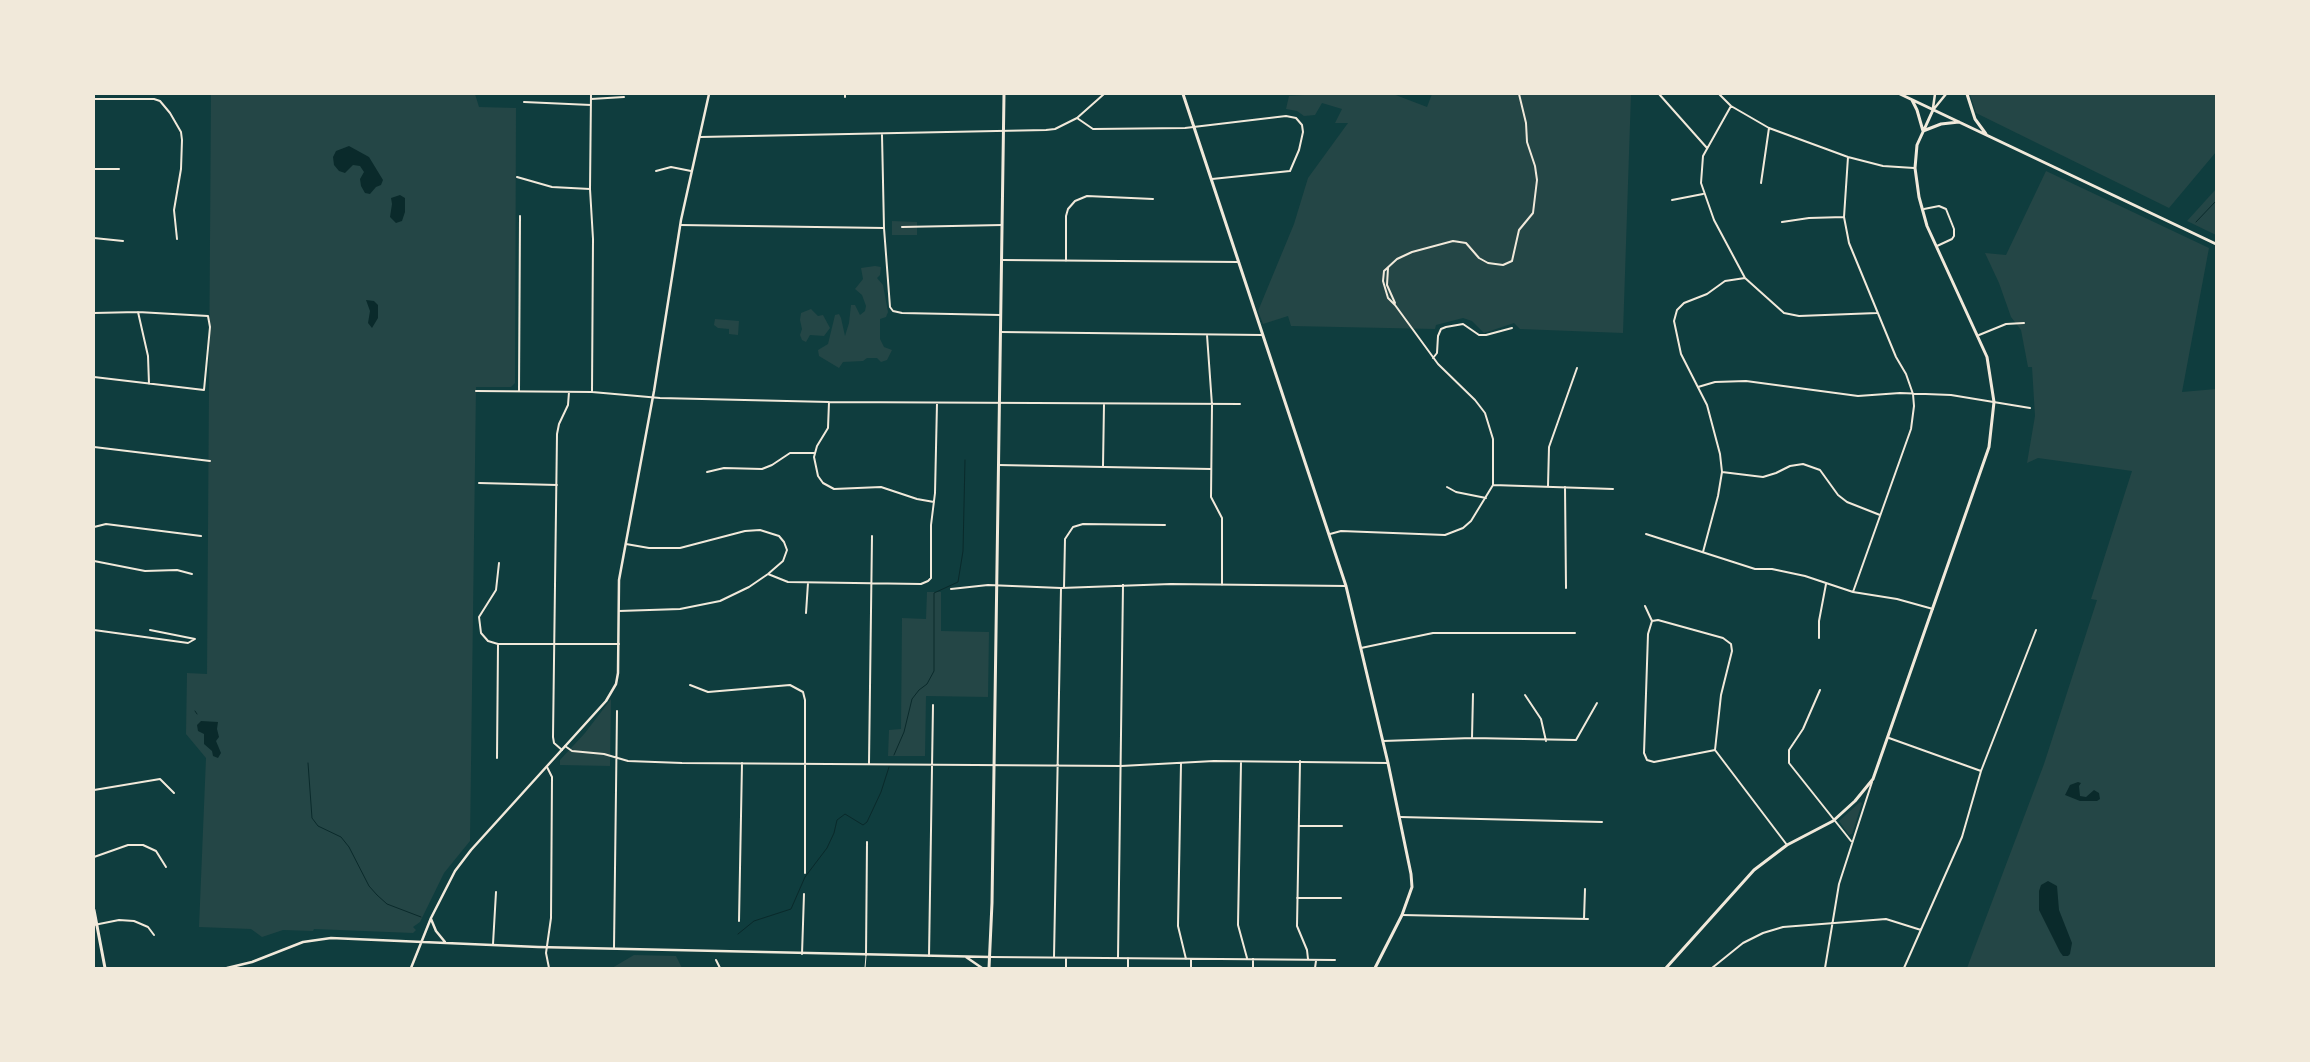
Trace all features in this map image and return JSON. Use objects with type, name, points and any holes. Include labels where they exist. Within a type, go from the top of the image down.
[{"type":"main road","points":[[989,968],[1004,94]]},
{"type":"main road","points":[[1182,94],[1346,586],[1383,740],[1412,882],[1409,899],[1375,968]]},
{"type":"main road","points":[[1900,94],[2216,244]]},
{"type":"main road","points":[[1967,94],[1974,119],[1986,135]]},
{"type":"main road","points":[[1911,99],[1917,110],[1922,131]]},
{"type":"main road","points":[[1666,968],[1754,870],[1787,846],[1833,821],[1855,801],[1873,778],[1889,738],[1989,447],[1994,402],[1991,372],[1979,335],[1921,209],[1915,168],[1917,145],[1933,110]]},
{"type":"main road","points":[[1922,131],[1942,124],[1960,122]]},
{"type":"main road","points":[[94,910],[95,925],[105,968]]},
{"type":"street","points":[[591,94],[590,189],[593,239],[592,392]]},
{"type":"street","points":[[411,968],[445,888],[462,861],[611,695],[618,673],[620,580],[653,396],[680,225],[709,94]]},
{"type":"street","points":[[700,137],[1051,130],[1077,118],[1104,94]]},
{"type":"street","points":[[1329,534],[1341,531],[1445,535],[1463,528],[1477,514],[1493,485],[1492,439],[1488,419],[1475,400],[1450,378],[1433,358],[1388,298],[1383,287],[1383,274],[1403,255],[1453,241],[1466,243],[1479,258],[1488,263],[1503,265],[1512,261],[1519,230],[1533,212],[1537,180],[1535,166],[1526,142],[1526,123],[1519,94]]},
{"type":"street","points":[[1659,94],[1707,148]]},
{"type":"street","points":[[1719,94],[1731,106],[1769,128],[1848,157],[1883,166],[1915,168]]},
{"type":"street","points":[[1933,110],[1935,94]]},
{"type":"street","points":[[1933,110],[1946,94]]},
{"type":"street","points":[[591,99],[624,97]]},
{"type":"street","points":[[94,100],[160,101],[170,112],[181,132],[182,140],[174,210],[177,239]]},
{"type":"street","points":[[524,102],[591,104]]},
{"type":"street","points":[[1731,106],[1707,148],[1701,164],[1703,194],[1714,220],[1745,278],[1784,313],[1799,316],[1877,313]]},
{"type":"street","points":[[1077,118],[1093,129],[1194,127],[1286,116],[1296,118],[1303,128],[1299,150],[1290,171],[1210,179]]},
{"type":"street","points":[[1761,183],[1769,128]]},
{"type":"street","points":[[882,134],[884,228],[889,303],[893,311],[902,313],[1000,315]]},
{"type":"street","points":[[1848,157],[1844,217],[1852,254],[1913,394],[1914,406],[1911,429],[1853,592]]},
{"type":"street","points":[[656,171],[671,168],[692,171]]},
{"type":"street","points":[[94,169],[119,169]]},
{"type":"street","points":[[517,177],[552,187],[590,189]]},
{"type":"street","points":[[1672,200],[1703,194]]},
{"type":"street","points":[[1066,261],[1067,212],[1075,200],[1087,196],[1153,198]]},
{"type":"street","points":[[1921,209],[1939,206],[1946,209],[1954,229],[1954,236],[1937,246]]},
{"type":"street","points":[[519,391],[520,216]]},
{"type":"street","points":[[1782,222],[1809,218],[1844,217]]},
{"type":"street","points":[[680,225],[884,228]]},
{"type":"street","points":[[902,227],[1002,225]]},
{"type":"street","points":[[94,238],[123,241]]},
{"type":"street","points":[[1001,260],[1238,262]]},
{"type":"street","points":[[1388,268],[1387,285],[1395,305]]},
{"type":"street","points":[[1703,552],[1715,512],[1722,472],[1714,422],[1681,354],[1674,327],[1675,314],[1684,303],[1707,294],[1725,281],[1745,278]]},
{"type":"street","points":[[94,313],[138,312],[208,316],[210,327],[204,390],[94,377]]},
{"type":"street","points":[[138,312],[148,356],[149,384]]},
{"type":"street","points":[[1979,335],[2006,324],[2024,323]]},
{"type":"street","points":[[1433,358],[1437,353],[1438,336],[1441,329],[1446,327],[1463,324],[1479,335],[1512,328]]},
{"type":"street","points":[[1000,332],[1262,335]]},
{"type":"street","points":[[1207,335],[1212,405],[1211,500],[1222,518],[1222,585]]},
{"type":"street","points":[[1548,486],[1549,447],[1577,368]]},
{"type":"street","points":[[1698,387],[1735,380],[1858,396],[1913,394],[1951,396],[2030,408]]},
{"type":"street","points":[[476,391],[592,392],[828,402],[1240,404]]},
{"type":"street","points":[[562,750],[554,741],[558,429],[568,405],[569,392]]},
{"type":"street","points":[[828,402],[828,428],[815,453],[818,476],[828,487],[838,489],[874,486],[934,502]]},
{"type":"street","points":[[768,574],[784,582],[808,583],[921,584],[931,578],[931,525],[934,502],[937,403]]},
{"type":"street","points":[[1103,466],[1104,404]]},
{"type":"street","points":[[94,447],[210,461]]},
{"type":"street","points":[[707,472],[724,468],[762,469],[790,453],[815,453]]},
{"type":"street","points":[[1722,472],[1763,477],[1776,474],[1790,466],[1803,464],[1820,470],[1842,498],[1880,514]]},
{"type":"street","points":[[998,465],[1211,469]]},
{"type":"street","points":[[479,483],[557,485]]},
{"type":"street","points":[[1493,485],[1613,489]]},
{"type":"street","points":[[1565,487],[1566,588]]},
{"type":"street","points":[[1448,488],[1456,492],[1486,498]]},
{"type":"street","points":[[94,527],[106,524],[201,536]]},
{"type":"street","points":[[1054,957],[1064,542],[1066,535],[1073,527],[1083,524],[1164,525]]},
{"type":"street","points":[[619,611],[670,610],[699,606],[730,597],[768,574],[783,561],[786,550],[782,540],[770,532],[750,530],[680,548],[649,548],[626,544]]},
{"type":"street","points":[[1646,534],[1755,569],[1772,569],[1853,592],[1897,599],[1934,609]]},
{"type":"street","points":[[869,763],[872,536]]},
{"type":"street","points":[[94,561],[145,571],[176,570],[192,574]]},
{"type":"street","points":[[499,563],[496,590],[481,612],[479,624],[484,638],[498,644],[619,644]]},
{"type":"street","points":[[806,613],[808,583]]},
{"type":"street","points":[[1818,638],[1819,621],[1826,584]]},
{"type":"street","points":[[951,589],[997,586],[1062,588],[1123,585],[1346,586]]},
{"type":"street","points":[[1118,958],[1123,585]]},
{"type":"street","points":[[1645,606],[1652,621],[1648,634],[1644,746],[1647,760],[1660,762],[1714,750]]},
{"type":"street","points":[[1652,621],[1664,621],[1723,638],[1731,644],[1732,650],[1722,695],[1714,750],[1787,846]]},
{"type":"street","points":[[94,630],[188,643],[195,639],[150,630]]},
{"type":"street","points":[[1904,968],[1962,837],[1981,771],[2036,630]]},
{"type":"street","points":[[1362,648],[1433,633],[1574,633]]},
{"type":"street","points":[[497,758],[498,644]]},
{"type":"street","points":[[690,685],[708,692],[782,684],[799,688],[805,700],[805,873]]},
{"type":"street","points":[[1820,690],[1788,756],[1791,767],[1851,842]]},
{"type":"street","points":[[1472,738],[1473,694]]},
{"type":"street","points":[[1525,695],[1541,719],[1546,741]]},
{"type":"street","points":[[1383,740],[1472,738],[1546,741],[1576,740],[1597,703]]},
{"type":"street","points":[[929,956],[933,705]]},
{"type":"street","points":[[614,948],[618,711]]},
{"type":"street","points":[[1889,738],[1981,771]]},
{"type":"street","points":[[565,746],[572,751],[596,753],[633,761],[1121,766],[1241,762],[1388,764]]},
{"type":"street","points":[[1241,762],[1238,925],[1247,959]]},
{"type":"street","points":[[1300,762],[1297,928],[1308,950],[1308,959]]},
{"type":"street","points":[[739,921],[742,763]]},
{"type":"street","points":[[1181,764],[1178,926],[1186,959]]},
{"type":"street","points":[[547,767],[552,777],[551,918],[546,947],[548,968]]},
{"type":"street","points":[[1825,968],[1839,884],[1873,778]]},
{"type":"street","points":[[94,790],[160,779],[174,793]]},
{"type":"street","points":[[1400,817],[1602,822]]},
{"type":"street","points":[[1299,826],[1342,826]]},
{"type":"street","points":[[866,955],[867,842]]},
{"type":"street","points":[[94,856],[128,845],[143,846],[156,851],[166,867]]},
{"type":"street","points":[[1584,919],[1585,889]]},
{"type":"street","points":[[493,945],[496,892]]},
{"type":"street","points":[[802,954],[804,894]]},
{"type":"street","points":[[1298,898],[1341,898]]},
{"type":"street","points":[[1402,915],[1588,919]]},
{"type":"street","points":[[431,918],[436,931],[446,943]]},
{"type":"street","points":[[1712,968],[1743,943],[1763,933],[1792,926],[1886,919],[1921,930]]},
{"type":"street","points":[[95,925],[119,920],[134,921],[148,927],[154,935]]},
{"type":"street","points":[[227,968],[252,962],[293,946],[318,939],[802,954],[1334,960]]},
{"type":"street","points":[[964,956],[978,963],[982,968]]},
{"type":"street","points":[[1066,958],[1066,968]]},
{"type":"street","points":[[1128,958],[1128,968]]},
{"type":"street","points":[[1191,959],[1191,968]]},
{"type":"street","points":[[1252,968],[1253,959]]},
{"type":"street","points":[[716,960],[720,968]]},
{"type":"street","points":[[1316,960],[1316,968]]},
{"type":"lane","points":[[865,968],[866,955]]},
{"type":"shaded area","points":[[211,94],[475,94],[479,107],[516,108],[515,383],[511,387],[476,387],[470,841],[444,873],[420,922],[413,927],[416,930],[413,933],[314,929],[313,931],[283,930],[262,937],[251,929],[199,927],[206,758],[186,734],[187,673],[207,674]]},
{"type":"shaded area","points":[[1393,94],[1427,107],[1432,94],[1631,94],[1623,333],[1520,329],[1514,323],[1484,333],[1472,321],[1463,318],[1436,325],[1435,329],[1291,326],[1288,316],[1263,324],[1258,311],[1294,224],[1308,178],[1348,123],[1335,123],[1342,109],[1322,103],[1315,115],[1304,116],[1297,111],[1286,109],[1289,96]]},
{"type":"shaded area","points":[[1970,94],[2216,94],[2216,152],[2169,208],[1976,113]]},
{"type":"shaded area","points":[[349,146],[369,157],[383,180],[381,185],[376,187],[370,194],[365,193],[361,186],[360,179],[364,172],[360,166],[353,165],[345,173],[339,171],[334,165],[333,157],[336,151]]},
{"type":"shaded area","points":[[2046,171],[2209,248],[2182,392],[2216,389],[2216,968],[1967,968],[2044,764],[2097,600],[2091,599],[2132,471],[2038,458],[2027,463],[2035,416],[2032,367],[2028,367],[2021,330],[2011,317],[1999,283],[1985,253],[2006,255]]},
{"type":"shaded area","points":[[2216,189],[2216,235],[2187,221]]},
{"type":"shaded area","points":[[400,195],[405,198],[405,212],[402,221],[396,223],[390,217],[391,198]]},
{"type":"shaded area","points":[[892,221],[917,222],[917,235],[892,235]]},
{"type":"shaded area","points":[[881,267],[880,275],[877,278],[883,285],[888,312],[886,317],[880,319],[880,339],[884,347],[892,350],[887,360],[881,362],[877,358],[867,358],[863,361],[843,362],[839,368],[819,356],[818,350],[828,344],[835,315],[839,314],[841,318],[845,336],[851,305],[855,305],[860,315],[865,311],[866,306],[862,295],[855,289],[863,279],[861,268]]},
{"type":"shaded area","points":[[366,300],[374,301],[378,305],[378,318],[372,328],[368,323],[370,311]]},
{"type":"shaded area","points":[[811,309],[818,316],[823,315],[830,328],[824,336],[810,335],[806,342],[802,340],[800,335],[802,329],[801,313]]},
{"type":"shaded area","points":[[715,319],[739,321],[738,335],[729,334],[729,329],[718,328],[714,325]]},
{"type":"shaded area","points":[[927,592],[941,592],[941,631],[989,632],[988,697],[926,696],[925,756],[888,756],[889,730],[901,729],[902,618],[926,619]]},
{"type":"shaded area","points":[[611,699],[610,766],[560,765],[560,760],[585,733]]},
{"type":"shaded area","points":[[201,721],[218,722],[219,737],[216,741],[221,753],[218,758],[213,756],[212,751],[204,744],[204,734],[198,731],[197,725]]},
{"type":"shaded area","points":[[2078,782],[2081,783],[2079,786],[2080,796],[2086,797],[2094,790],[2099,793],[2100,799],[2097,801],[2080,801],[2065,795],[2070,785]]},
{"type":"shaded area","points":[[1860,802],[1862,803],[1852,834],[1849,835],[1839,821]]},
{"type":"shaded area","points":[[2048,881],[2057,886],[2059,910],[2072,943],[2068,956],[2063,956],[2060,952],[2039,910],[2039,891],[2041,885]]},
{"type":"shaded area","points":[[634,955],[676,956],[682,968],[612,968]]},
{"type":"waterway","points":[[2196,222],[2216,201]]},
{"type":"waterway","points":[[894,755],[904,732],[912,699],[927,684],[934,671],[934,593],[958,582],[963,551],[965,460]]},
{"type":"waterway","points":[[308,763],[312,818],[318,826],[341,837],[349,847],[369,886],[377,895],[387,904],[421,917]]},
{"type":"waterway","points":[[738,934],[754,921],[791,909],[805,877],[827,848],[834,833],[837,820],[845,814],[863,825],[867,822],[881,792],[889,767]]}]
